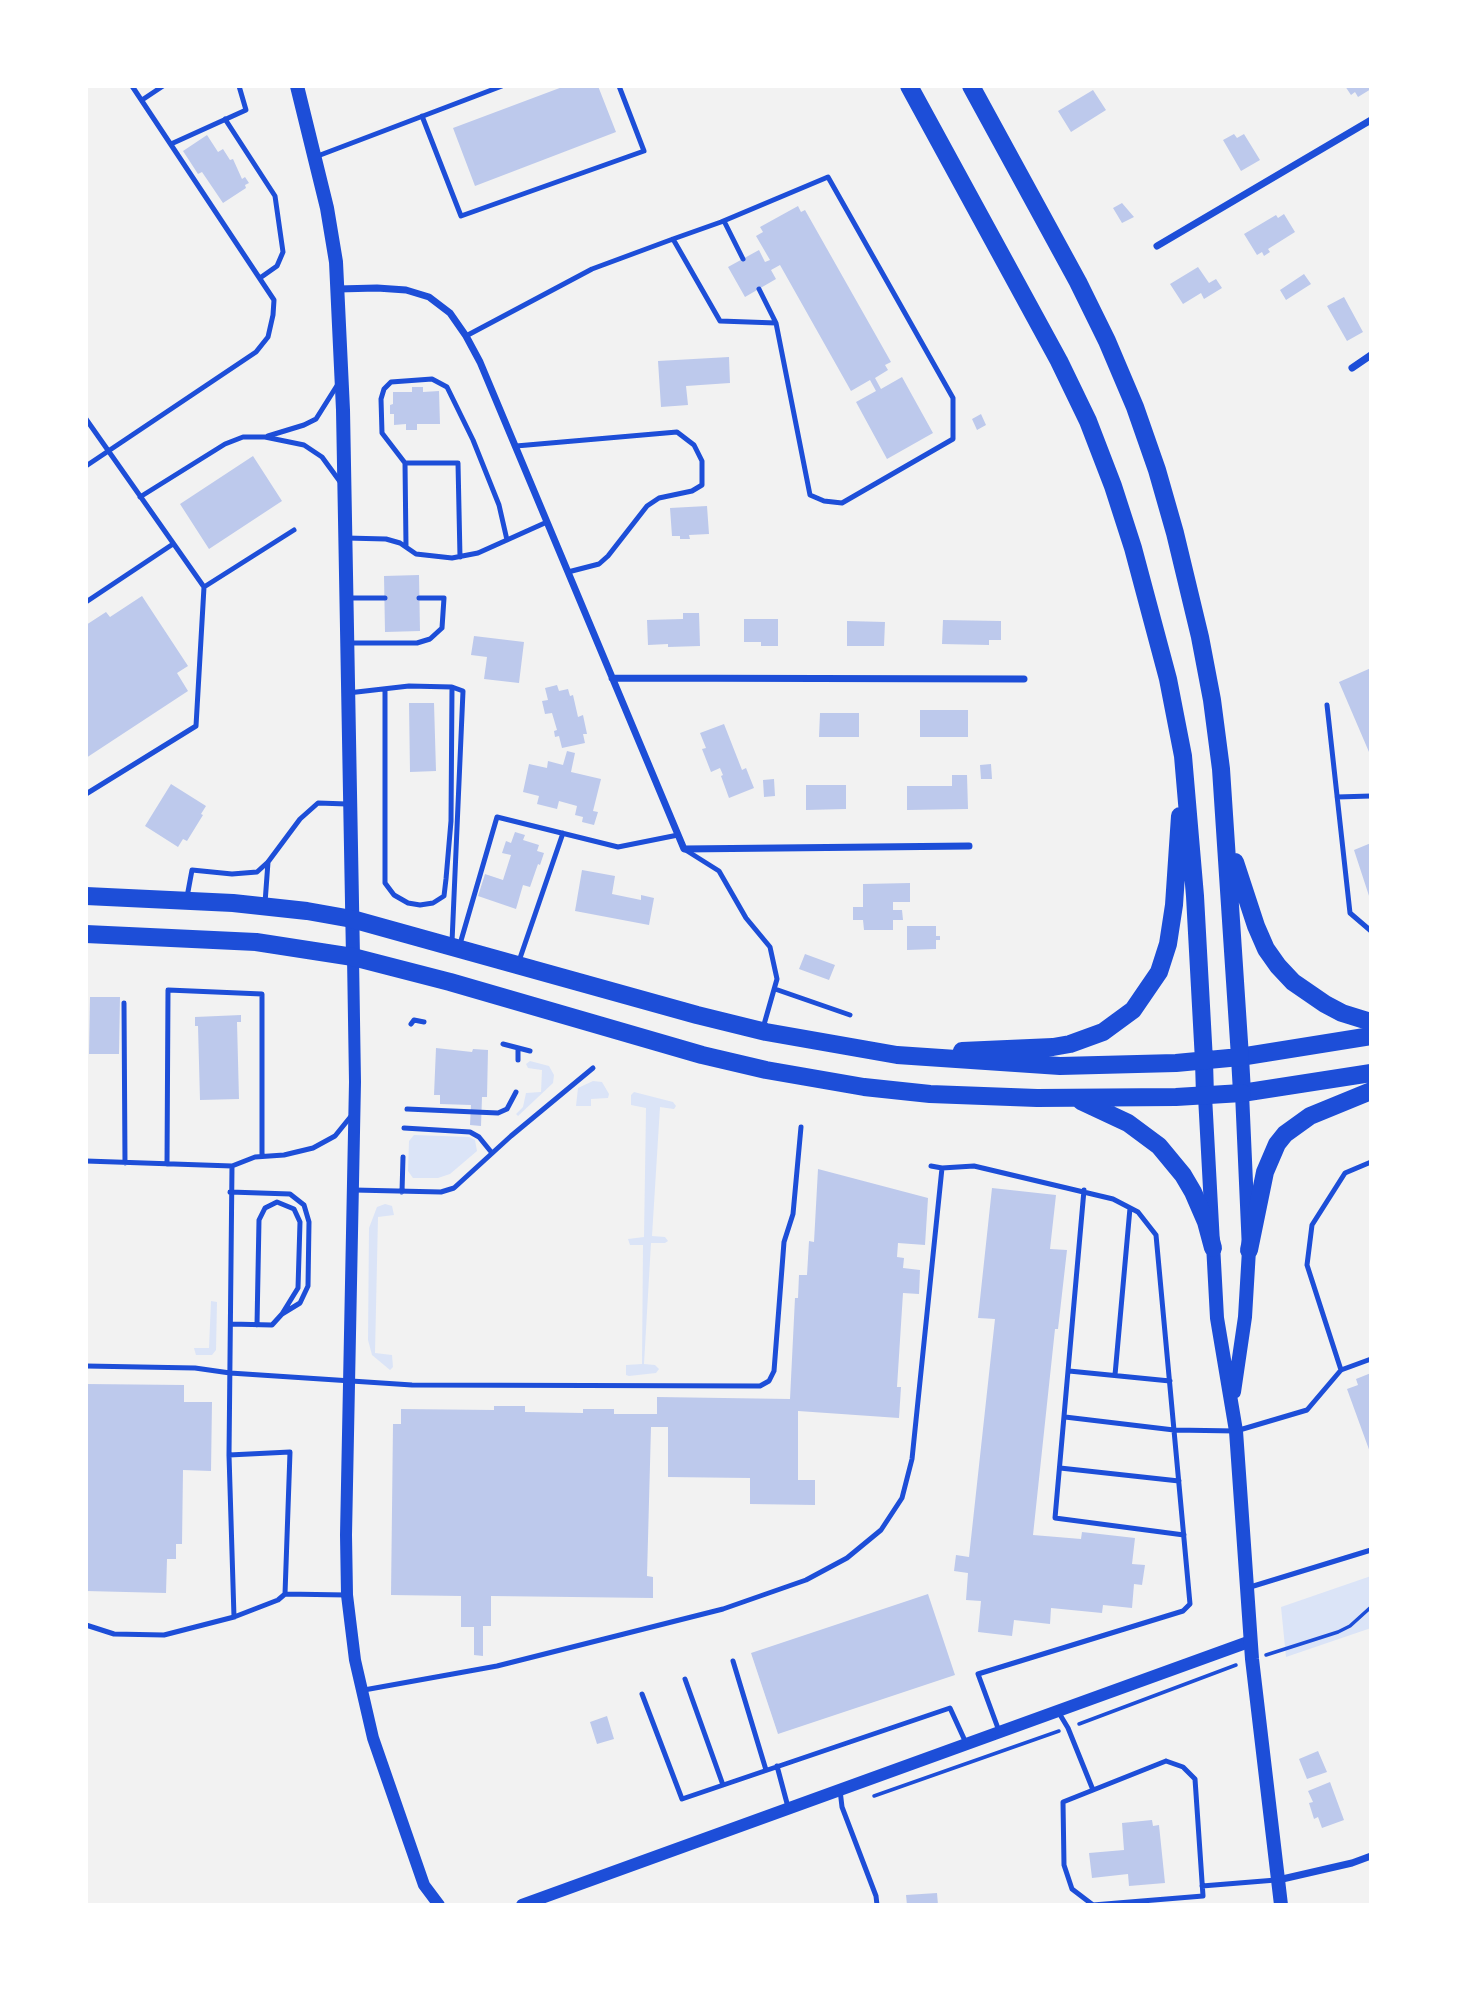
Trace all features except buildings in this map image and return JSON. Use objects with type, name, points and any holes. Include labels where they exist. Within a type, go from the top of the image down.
[{"type":"main road","points":[[297,86],[315,157],[336,262],[345,490],[353,957]]},
{"type":"main road","points":[[909,86],[1028,301],[1087,421],[1113,486],[1168,679],[1183,756],[1195,896],[1217,1318],[1236,1431],[1252,1659],[1281,1905]]},
{"type":"main road","points":[[971,86],[1101,329],[1135,407],[1157,470],[1188,582],[1203,649],[1212,699],[1227,835],[1249,1250],[1245,1317],[1232,1404]]},
{"type":"main road","points":[[897,1055],[1070,1044],[1103,1032],[1133,1010],[1159,972],[1168,944],[1174,905],[1183,756]]},
{"type":"main road","points":[[1227,835],[1256,926],[1266,949],[1278,966],[1309,995],[1342,1013],[1371,1022]]},
{"type":"main road","points":[[86,896],[265,906],[352,919],[697,1015],[897,1055],[1060,1066],[1204,1061],[1371,1036]]},
{"type":"main road","points":[[86,934],[256,942],[353,957],[450,982],[672,1047],[765,1070],[896,1091],[1074,1099],[1205,1096],[1371,1073]]},
{"type":"main road","points":[[1249,1250],[1265,1172],[1277,1144],[1285,1134],[1310,1116],[1371,1091]]},
{"type":"main road","points":[[1074,1099],[1128,1123],[1159,1146],[1193,1192],[1206,1222],[1213,1248]]},
{"type":"street","points":[[1157,246],[1371,120]]},
{"type":"street","points":[[337,289],[406,290],[429,297],[450,313],[467,336],[516,446],[684,849],[969,846]]},
{"type":"street","points":[[1352,368],[1371,355]]},
{"type":"street","points":[[612,678],[1024,679]]},
{"type":"street","points":[[353,957],[354,1112],[347,1595],[361,1690],[384,1772],[424,1885],[439,1905]]},
{"type":"street","points":[[522,1905],[1251,1641]]},
{"type":"street","points":[[1278,1880],[1371,1856]]},
{"type":"lane","points":[[86,466],[256,352],[268,337],[274,300],[132,86]]},
{"type":"lane","points":[[142,100],[163,86]]},
{"type":"lane","points":[[171,144],[246,110],[239,86]]},
{"type":"lane","points":[[315,157],[502,86]]},
{"type":"lane","points":[[422,116],[461,216],[644,151],[619,86]]},
{"type":"lane","points":[[225,119],[275,196],[283,252],[277,266],[260,278]]},
{"type":"lane","points":[[467,336],[592,269],[724,221],[828,177],[953,398],[953,439],[842,503],[824,501],[810,495],[776,323],[759,289]]},
{"type":"lane","points":[[724,221],[743,259]]},
{"type":"lane","points":[[673,239],[720,321],[776,323]]},
{"type":"lane","points":[[265,437],[316,419],[342,378]]},
{"type":"lane","points":[[406,546],[405,463],[382,433],[381,399],[384,389],[391,382],[432,379],[447,387],[473,440],[499,505],[507,540]]},
{"type":"lane","points":[[86,419],[204,587],[196,726],[86,794]]},
{"type":"lane","points":[[516,446],[677,432],[694,445],[702,461],[702,485],[692,491],[659,498],[647,506],[599,564],[568,572]]},
{"type":"lane","points":[[140,497],[225,444],[243,437],[265,437],[304,445],[322,457],[345,490]]},
{"type":"lane","points":[[405,463],[458,463],[460,557]]},
{"type":"lane","points":[[346,538],[386,539],[406,546],[416,554],[452,558],[478,553],[547,522]]},
{"type":"lane","points":[[204,587],[294,530]]},
{"type":"lane","points":[[86,602],[173,544]]},
{"type":"lane","points":[[346,598],[385,598]]},
{"type":"lane","points":[[347,643],[417,643],[430,639],[442,628],[444,598],[419,598]]},
{"type":"lane","points":[[348,693],[409,686],[452,687],[463,691],[455,946]]},
{"type":"lane","points":[[385,689],[385,883],[394,895],[420,905],[433,903],[444,896],[451,821],[452,687]]},
{"type":"lane","points":[[1326,705],[1350,913],[1371,931]]},
{"type":"lane","points":[[1337,797],[1371,796]]},
{"type":"lane","points":[[187,900],[192,870],[232,874],[257,872],[268,862],[300,819],[318,803],[350,804]]},
{"type":"lane","points":[[455,946],[497,817],[618,847],[678,835]]},
{"type":"lane","points":[[518,964],[563,833]]},
{"type":"lane","points":[[684,849],[719,871],[746,918],[769,947],[777,979],[762,1030]]},
{"type":"lane","points":[[265,906],[268,862]]},
{"type":"lane","points":[[775,989],[850,1014]]},
{"type":"lane","points":[[167,1164],[168,990],[262,994],[262,1156]]},
{"type":"lane","points":[[124,1003],[125,1163]]},
{"type":"lane","points":[[411,1024],[414,1020],[424,1022]]},
{"type":"lane","points":[[503,1044],[530,1051]]},
{"type":"lane","points":[[518,1048],[518,1060]]},
{"type":"lane","points":[[351,1190],[447,1191],[593,1068]]},
{"type":"lane","points":[[407,1109],[498,1113],[507,1109],[516,1092]]},
{"type":"lane","points":[[86,1161],[232,1166],[255,1157],[284,1155],[313,1148],[335,1136],[354,1112]]},
{"type":"lane","points":[[86,1366],[195,1368],[349,1381],[457,1385],[753,1387],[764,1384],[774,1371],[784,1242],[793,1219],[801,1126]]},
{"type":"lane","points":[[404,1128],[470,1132],[479,1137],[492,1153]]},
{"type":"lane","points":[[402,1192],[403,1157]]},
{"type":"lane","points":[[1340,1370],[1307,1265],[1312,1225],[1345,1173],[1371,1162]]},
{"type":"lane","points":[[232,1166],[229,1455],[234,1617]]},
{"type":"lane","points":[[931,1166],[974,1166],[1113,1199],[1138,1212],[1156,1235],[1190,1604],[1183,1611],[978,1674],[999,1731]]},
{"type":"lane","points":[[361,1690],[497,1666],[723,1609],[806,1580],[847,1558],[881,1530],[902,1498],[912,1459],[942,1168]]},
{"type":"lane","points":[[1084,1191],[1055,1518],[1184,1535]]},
{"type":"lane","points":[[230,1192],[290,1194],[306,1209],[309,1222],[308,1286],[303,1299],[282,1314]]},
{"type":"lane","points":[[231,1324],[257,1325],[272,1325],[298,1288],[300,1222],[294,1209],[277,1202],[265,1208],[259,1220],[257,1325]]},
{"type":"lane","points":[[1115,1375],[1130,1208]]},
{"type":"lane","points":[[1065,1417],[1174,1430],[1236,1431],[1307,1410],[1340,1370],[1371,1359]]},
{"type":"lane","points":[[1069,1371],[1170,1381]]},
{"type":"lane","points":[[229,1455],[290,1452],[285,1594]]},
{"type":"lane","points":[[1060,1468],[1179,1481]]},
{"type":"lane","points":[[1246,1588],[1371,1550]]},
{"type":"lane","points":[[86,1625],[114,1634],[164,1634],[234,1617],[278,1600],[285,1594],[347,1595]]},
{"type":"lane","points":[[733,1661],[766,1770]]},
{"type":"lane","points":[[685,1679],[723,1785]]},
{"type":"lane","points":[[642,1694],[682,1799],[950,1707],[966,1744]]},
{"type":"lane","points":[[1057,1710],[1068,1728],[1093,1790]]},
{"type":"lane","points":[[1166,1761],[1182,1767],[1195,1779],[1203,1896],[1093,1905],[1072,1889],[1064,1865],[1063,1802],[1093,1790],[1166,1761]]},
{"type":"lane","points":[[778,1766],[789,1808]]},
{"type":"lane","points":[[840,1790],[842,1807],[877,1905]]},
{"type":"lane","points":[[1202,1886],[1278,1880]]},
{"type":"path","points":[[842,1807],[1068,1728],[1252,1659],[1338,1632],[1350,1626],[1371,1607]]},
{"type":"shaded area","points":[[530,1061],[549,1066],[554,1075],[553,1083],[518,1116],[516,1114],[523,1107],[526,1093],[541,1092],[542,1070],[528,1068],[526,1064]]},
{"type":"shaded area","points":[[593,1081],[602,1082],[609,1094],[608,1098],[591,1099],[591,1106],[576,1106],[578,1088]]},
{"type":"shaded area","points":[[634,1092],[673,1102],[676,1106],[674,1109],[660,1107],[652,1236],[665,1237],[668,1241],[651,1243],[644,1364],[655,1365],[659,1369],[656,1373],[629,1376],[626,1375],[626,1365],[642,1364],[643,1245],[630,1245],[628,1239],[644,1237],[646,1108],[631,1105],[631,1095]]},
{"type":"shaded area","points":[[414,1135],[469,1137],[475,1140],[477,1151],[450,1174],[438,1178],[413,1178],[408,1171],[409,1141]]},
{"type":"shaded area","points":[[385,1204],[392,1206],[394,1215],[378,1217],[375,1353],[392,1355],[393,1367],[390,1370],[372,1355],[368,1340],[369,1228],[377,1207]]},
{"type":"shaded area","points":[[211,1301],[217,1302],[216,1350],[212,1355],[196,1355],[194,1348],[209,1348]]},
{"type":"shaded area","points":[[1371,1576],[1371,1628],[1286,1657],[1281,1607]]}]
